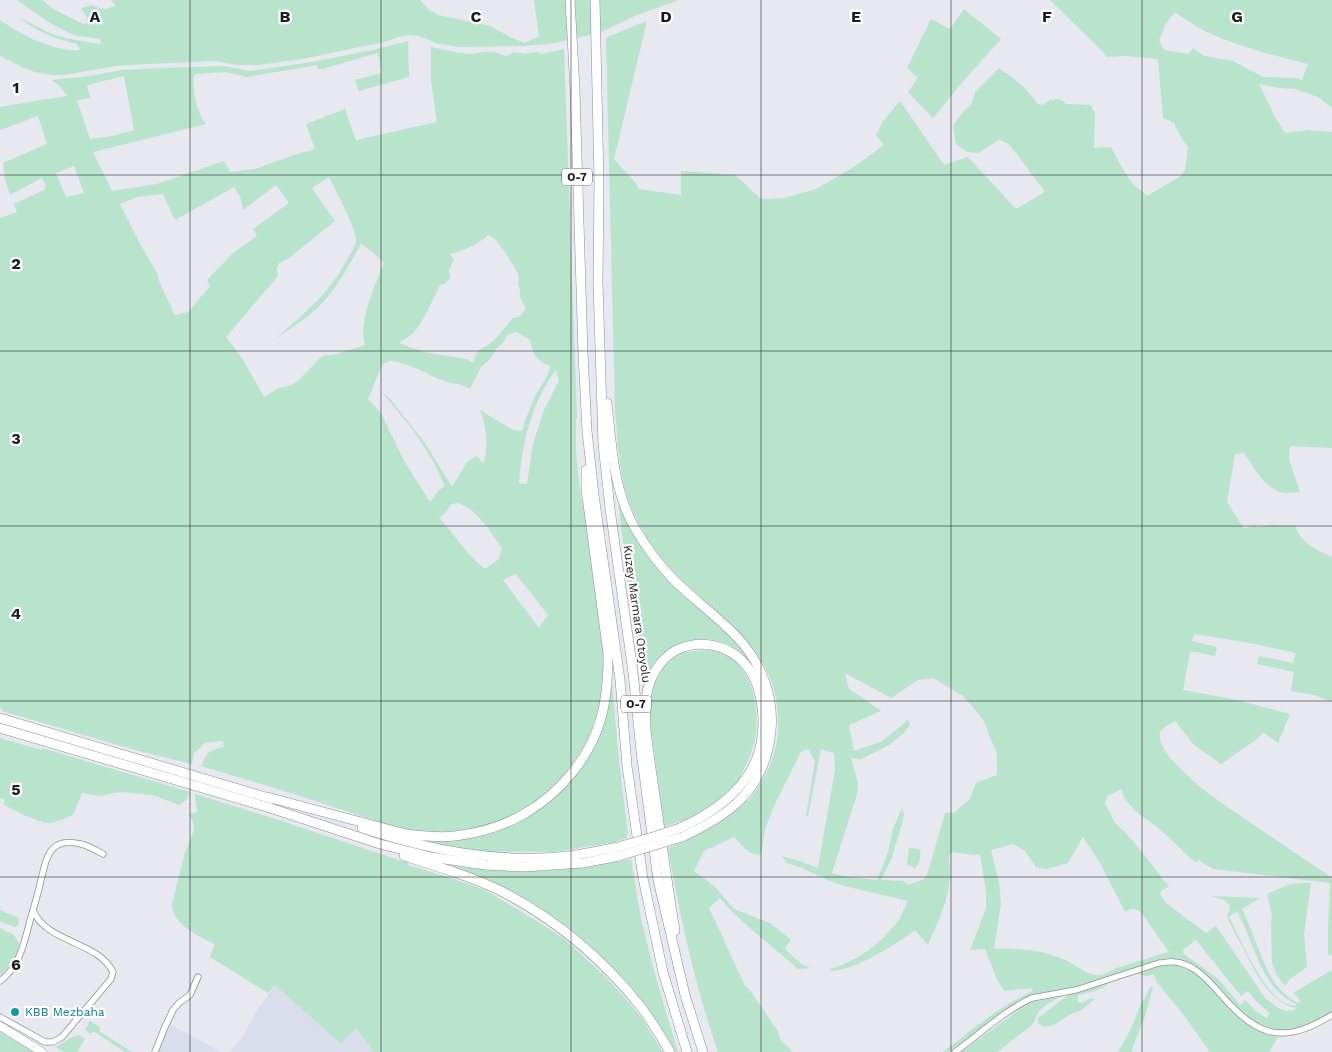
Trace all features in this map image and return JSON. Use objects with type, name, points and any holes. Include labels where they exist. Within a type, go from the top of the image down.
[{"type":"highway","name":"O-7","points":[[570,0],[583,354],[587,431],[594,495],[620,680],[627,766],[643,878],[664,972],[687,1052]]},
{"type":"highway","name":"O-7","points":[[595,0],[599,163],[598,282],[600,352]]},
{"type":"highway","points":[[600,352],[616,477],[630,518],[665,571],[725,626],[748,650],[764,678],[770,701],[772,722],[770,741],[763,766],[752,786],[723,815],[710,823],[681,832]]},
{"type":"highway","name":"Kuzey Marmara Otoyolu","points":[[600,352],[603,444],[610,509],[633,672],[646,796],[658,880],[685,995],[703,1052]]},
{"type":"highway","points":[[0,728],[267,802],[406,834],[429,837],[453,837],[476,833],[524,814],[546,799],[565,781],[580,761],[591,744],[601,720],[606,698],[608,654],[586,489],[587,431]]},
{"type":"highway","points":[[0,718],[267,802],[380,844],[431,857],[492,866],[584,863],[618,851],[656,846],[681,832],[715,810],[739,788],[756,761],[763,733],[764,719],[758,686],[753,675],[739,658],[728,650],[716,646],[696,644],[676,650],[661,662],[654,672],[646,701],[648,752],[685,995]]},
{"type":"highway","points":[[267,802],[384,850],[475,880],[531,908],[580,944],[610,972],[642,1008],[670,1052]]},
{"type":"main road","points":[[0,1026],[42,1052]]},
{"type":"main road","points":[[0,1032],[33,1052]]},
{"type":"street","points":[[0,981],[19,957],[49,853],[60,844],[71,843],[82,844],[103,854]]},
{"type":"street","points":[[0,1017],[45,1042],[53,1042],[62,1037],[111,979],[113,972],[110,965],[83,947],[43,925],[33,910]]},
{"type":"street","points":[[955,1052],[1027,1000],[1076,990],[1159,963],[1168,962],[1183,964],[1196,971],[1208,980],[1242,1017],[1252,1025],[1269,1032],[1288,1033],[1303,1030],[1332,1015]]},
{"type":"street","points":[[155,1052],[173,1010],[190,995],[198,977]]},
{"type":"shaded area","points":[[275,985],[341,1043],[356,1028],[374,1052],[229,1052],[242,1038],[257,1010]]},
{"type":"shaded area","points":[[169,1024],[221,1052],[158,1052]]},
{"type":"green space","points":[[17,0],[42,0],[55,10],[85,25],[88,19],[81,8],[92,5],[105,9],[116,6],[111,0],[420,0],[429,10],[438,15],[491,26],[524,43],[539,37],[534,0],[679,0],[637,15],[603,31],[548,44],[459,47],[436,43],[419,36],[410,35],[302,59],[258,65],[238,65],[215,61],[147,64],[116,66],[64,75],[52,75],[24,68],[0,56],[0,20],[28,37],[59,48],[80,50],[77,44],[46,34],[32,27],[19,17],[58,36],[101,44],[100,39],[73,35],[48,22]]},
{"type":"green space","points":[[1050,0],[1332,0],[1332,108],[1318,97],[1295,89],[1259,84],[1285,133],[1308,130],[1332,132],[1332,448],[1290,446],[1289,459],[1300,492],[1288,493],[1277,491],[1266,483],[1244,453],[1235,454],[1227,502],[1244,529],[1255,525],[1257,527],[1295,525],[1305,541],[1332,557],[1332,699],[1330,701],[1314,695],[1291,691],[1294,672],[1257,664],[1259,656],[1293,663],[1296,653],[1194,634],[1192,641],[1217,647],[1215,656],[1190,651],[1183,690],[1237,700],[1290,714],[1278,743],[1263,732],[1257,739],[1221,764],[1194,745],[1175,721],[1164,727],[1160,733],[1160,740],[1170,758],[1178,767],[1210,795],[1332,878],[1332,954],[1328,956],[1330,883],[1213,869],[1199,860],[1195,862],[1155,825],[1140,815],[1128,803],[1122,789],[1107,796],[1105,803],[1115,823],[1126,833],[1169,887],[1162,890],[1160,894],[1166,903],[1206,933],[1216,926],[1265,998],[1280,1009],[1287,1011],[1295,1010],[1295,1008],[1285,1004],[1277,999],[1263,984],[1227,917],[1230,905],[1224,900],[1212,896],[1260,898],[1242,909],[1271,978],[1282,991],[1298,1003],[1301,1001],[1293,993],[1332,970],[1332,1011],[1299,1028],[1277,1031],[1266,1029],[1244,1016],[1203,972],[1192,964],[1180,959],[1166,958],[1066,990],[1029,997],[1002,1012],[948,1052],[943,1052],[997,1011],[1033,991],[1032,988],[1004,991],[996,977],[985,949],[970,950],[986,908],[986,892],[980,854],[952,852],[949,856],[948,892],[928,945],[915,930],[897,943],[863,962],[841,970],[831,971],[830,969],[849,962],[876,945],[899,920],[908,901],[844,886],[787,863],[782,856],[818,868],[835,770],[834,753],[821,749],[808,817],[806,816],[815,761],[809,750],[806,749],[801,752],[774,806],[765,829],[761,855],[749,852],[734,837],[704,851],[694,871],[714,886],[734,909],[770,923],[791,940],[785,949],[801,964],[810,968],[798,969],[748,926],[720,898],[709,908],[745,986],[777,1030],[781,1040],[793,1052],[718,1052],[702,1002],[689,951],[668,848],[710,828],[748,801],[767,772],[775,751],[778,717],[775,694],[769,675],[759,657],[734,627],[681,580],[661,557],[638,523],[626,492],[620,461],[615,409],[607,37],[647,21],[614,159],[639,189],[681,195],[681,171],[735,175],[761,199],[784,198],[816,189],[854,167],[884,145],[876,135],[883,121],[900,101],[944,165],[968,157],[1016,209],[1045,192],[1007,143],[999,140],[978,153],[967,152],[956,144],[953,125],[972,103],[975,92],[999,68],[1020,84],[1038,104],[1043,105],[1050,100],[1059,99],[1066,104],[1090,105],[1095,113],[1094,148],[1111,147],[1132,183],[1147,196],[1179,177],[1185,170],[1188,147],[1181,138],[1174,123],[1163,118],[1158,59],[1125,56],[1106,57]],"holes":[[[1175,12],[1194,25],[1221,38],[1264,53],[1308,64],[1302,80],[1297,78],[1263,77],[1233,61],[1204,56],[1193,48],[1189,54],[1164,50],[1159,40],[1165,25]],[[845,673],[891,698],[918,680],[933,678],[963,696],[983,719],[997,754],[997,775],[976,783],[969,800],[954,813],[945,813],[927,875],[924,879],[908,885],[903,881],[881,880],[892,857],[903,820],[904,813],[902,808],[893,829],[888,852],[877,880],[832,873],[857,794],[858,783],[851,758],[861,759],[889,745],[906,731],[910,724],[908,720],[881,742],[854,751],[849,725],[881,711],[849,689]],[[1083,837],[1100,863],[1125,912],[1133,909],[1141,912],[1169,952],[1099,975],[1088,973],[1069,962],[1048,954],[1021,949],[994,949],[1001,903],[999,882],[991,850],[1013,844],[1025,851],[1036,867],[1047,869],[1068,863]],[[1237,911],[1266,976],[1274,987],[1284,997],[1296,1004],[1296,1006],[1281,1001],[1273,994],[1258,974],[1229,917]],[[1196,940],[1241,996],[1248,991],[1270,1013],[1267,1018],[1257,1012],[1245,1000],[1240,1005],[1221,982],[1184,954],[1183,950]]]},
{"type":"green space","points":[[964,9],[1001,39],[933,118],[908,92],[918,78],[907,68],[931,19],[950,29]]},
{"type":"green space","points":[[408,41],[409,77],[359,91],[355,80],[382,73],[378,53],[322,69],[318,69],[317,65],[247,77],[226,72],[197,74],[194,75],[194,94],[197,107],[206,124],[93,152],[112,191],[157,184],[224,161],[230,172],[255,169],[315,149],[306,124],[345,109],[356,140],[437,122],[431,82],[431,47],[459,53],[494,52],[506,56],[514,52],[526,54],[537,52],[541,54],[564,49],[577,418],[576,452],[580,491],[599,609],[605,665],[601,699],[592,730],[576,760],[557,782],[532,804],[505,819],[473,829],[438,833],[417,832],[395,827],[201,766],[209,752],[224,747],[223,741],[205,743],[194,753],[192,764],[135,750],[2,711],[3,709],[0,708],[0,218],[17,212],[14,204],[44,190],[46,185],[42,178],[10,195],[3,163],[47,144],[38,116],[0,130],[0,107],[67,96],[60,86],[52,80],[138,69],[223,66],[250,71],[312,62]],"holes":[[[124,76],[134,130],[90,139],[77,100],[90,98],[87,85]],[[74,166],[84,193],[66,197],[56,173]],[[329,177],[349,219],[356,241],[353,250],[335,280],[319,299],[276,338],[304,319],[324,301],[361,244],[384,263],[372,293],[366,315],[363,336],[365,345],[337,354],[322,356],[297,382],[277,389],[264,397],[242,358],[226,337],[278,276],[277,269],[279,263],[289,258],[335,221],[312,188]],[[276,185],[289,203],[253,229],[257,236],[234,252],[207,280],[210,286],[188,312],[175,315],[160,284],[157,273],[120,204],[137,197],[163,194],[175,220],[234,187],[240,196],[243,210]],[[488,235],[494,238],[518,273],[520,297],[526,309],[523,313],[513,318],[494,340],[479,350],[473,363],[466,359],[424,352],[399,343],[419,326],[440,285],[445,284],[450,278],[449,270],[454,260],[450,254],[480,242]],[[516,332],[530,340],[536,356],[541,362],[550,366],[548,373],[535,397],[522,431],[513,430],[480,410],[486,436],[484,463],[476,456],[467,462],[452,487],[425,443],[391,400],[381,391],[413,430],[433,461],[445,486],[438,491],[430,502],[403,459],[381,413],[368,399],[382,365],[391,361],[399,362],[444,381],[470,389],[481,367],[503,343],[507,335]],[[556,370],[559,381],[544,410],[533,444],[527,484],[519,483],[525,439],[540,396]],[[452,504],[464,505],[477,515],[502,548],[499,559],[485,569],[472,557],[439,518]],[[516,574],[548,615],[539,628],[503,580]]]},
{"type":"green space","points":[[618,503],[639,543],[659,571],[733,640],[751,663],[727,644],[716,640],[705,639],[683,642],[663,654],[655,662],[647,676],[643,693]]},
{"type":"green space","points":[[687,650],[688,652],[706,650],[719,652],[733,660],[740,667],[747,676],[754,697],[757,720],[755,737],[751,754],[742,776],[730,790],[699,814],[664,827],[650,722],[651,694],[653,685],[662,668],[676,656]]},
{"type":"green space","points":[[612,683],[627,838],[616,842],[554,852],[478,851],[427,841],[460,839],[552,798],[606,715]]},
{"type":"green space","points":[[0,738],[41,750],[42,748],[190,792],[186,800],[179,805],[153,795],[121,792],[99,796],[82,793],[73,815],[49,823],[40,821],[7,807],[3,804],[5,800],[0,798]]},
{"type":"green space","points":[[195,794],[285,822],[485,890],[563,938],[606,977],[641,1017],[663,1052],[374,1052],[356,1028],[341,1044],[275,985],[268,993],[210,957],[215,944],[188,929],[176,918],[172,904],[184,856],[194,830],[189,814],[197,812]]},
{"type":"green space","points":[[909,848],[920,849],[920,859],[915,868],[907,865]]},
{"type":"green space","points":[[631,859],[647,945],[678,1052],[676,1052],[656,1019],[634,991],[610,965],[573,933],[550,915],[515,894],[445,865],[487,870],[529,871],[571,869]]},
{"type":"green space","points":[[1311,883],[1304,934],[1307,967],[1290,979],[1285,986],[1272,964],[1272,916],[1267,894],[1287,885]]},
{"type":"green space","points":[[0,910],[16,917],[19,920],[18,926],[15,927],[0,921]]},
{"type":"green space","points":[[0,928],[14,935],[19,943],[12,961],[0,975]]},
{"type":"green space","points":[[1173,965],[1188,969],[1201,978],[1247,1023],[1261,1032],[1278,1037],[1269,1052],[1210,1052],[1156,981],[1154,974],[1146,976],[1139,974],[1159,966]]},
{"type":"green space","points":[[1109,983],[1099,989],[1078,995],[1078,1002],[1081,1003],[1091,998],[1095,999],[1081,1010],[1067,1016],[1054,1025],[1044,1027],[1038,1023],[1038,1018],[1068,995]]},
{"type":"green space","points":[[1150,987],[1153,987],[1145,1016],[1131,1052],[1118,1052],[1131,1029],[1142,1001]]},
{"type":"green space","points":[[1060,997],[1041,1009],[1031,1026],[997,1052],[961,1052],[1030,1002]]},
{"type":"green space","points":[[90,1021],[101,1028],[99,1031],[132,1052],[125,1052],[93,1031],[91,1034],[85,1030]]},
{"type":"green space","points":[[0,1032],[33,1052],[0,1052]]},
{"type":"green space","points":[[79,1035],[85,1039],[77,1052],[64,1052],[56,1047],[70,1038]]},
{"type":"place","name":"KBB Mezbaha","points":[[15,1012]]}]
